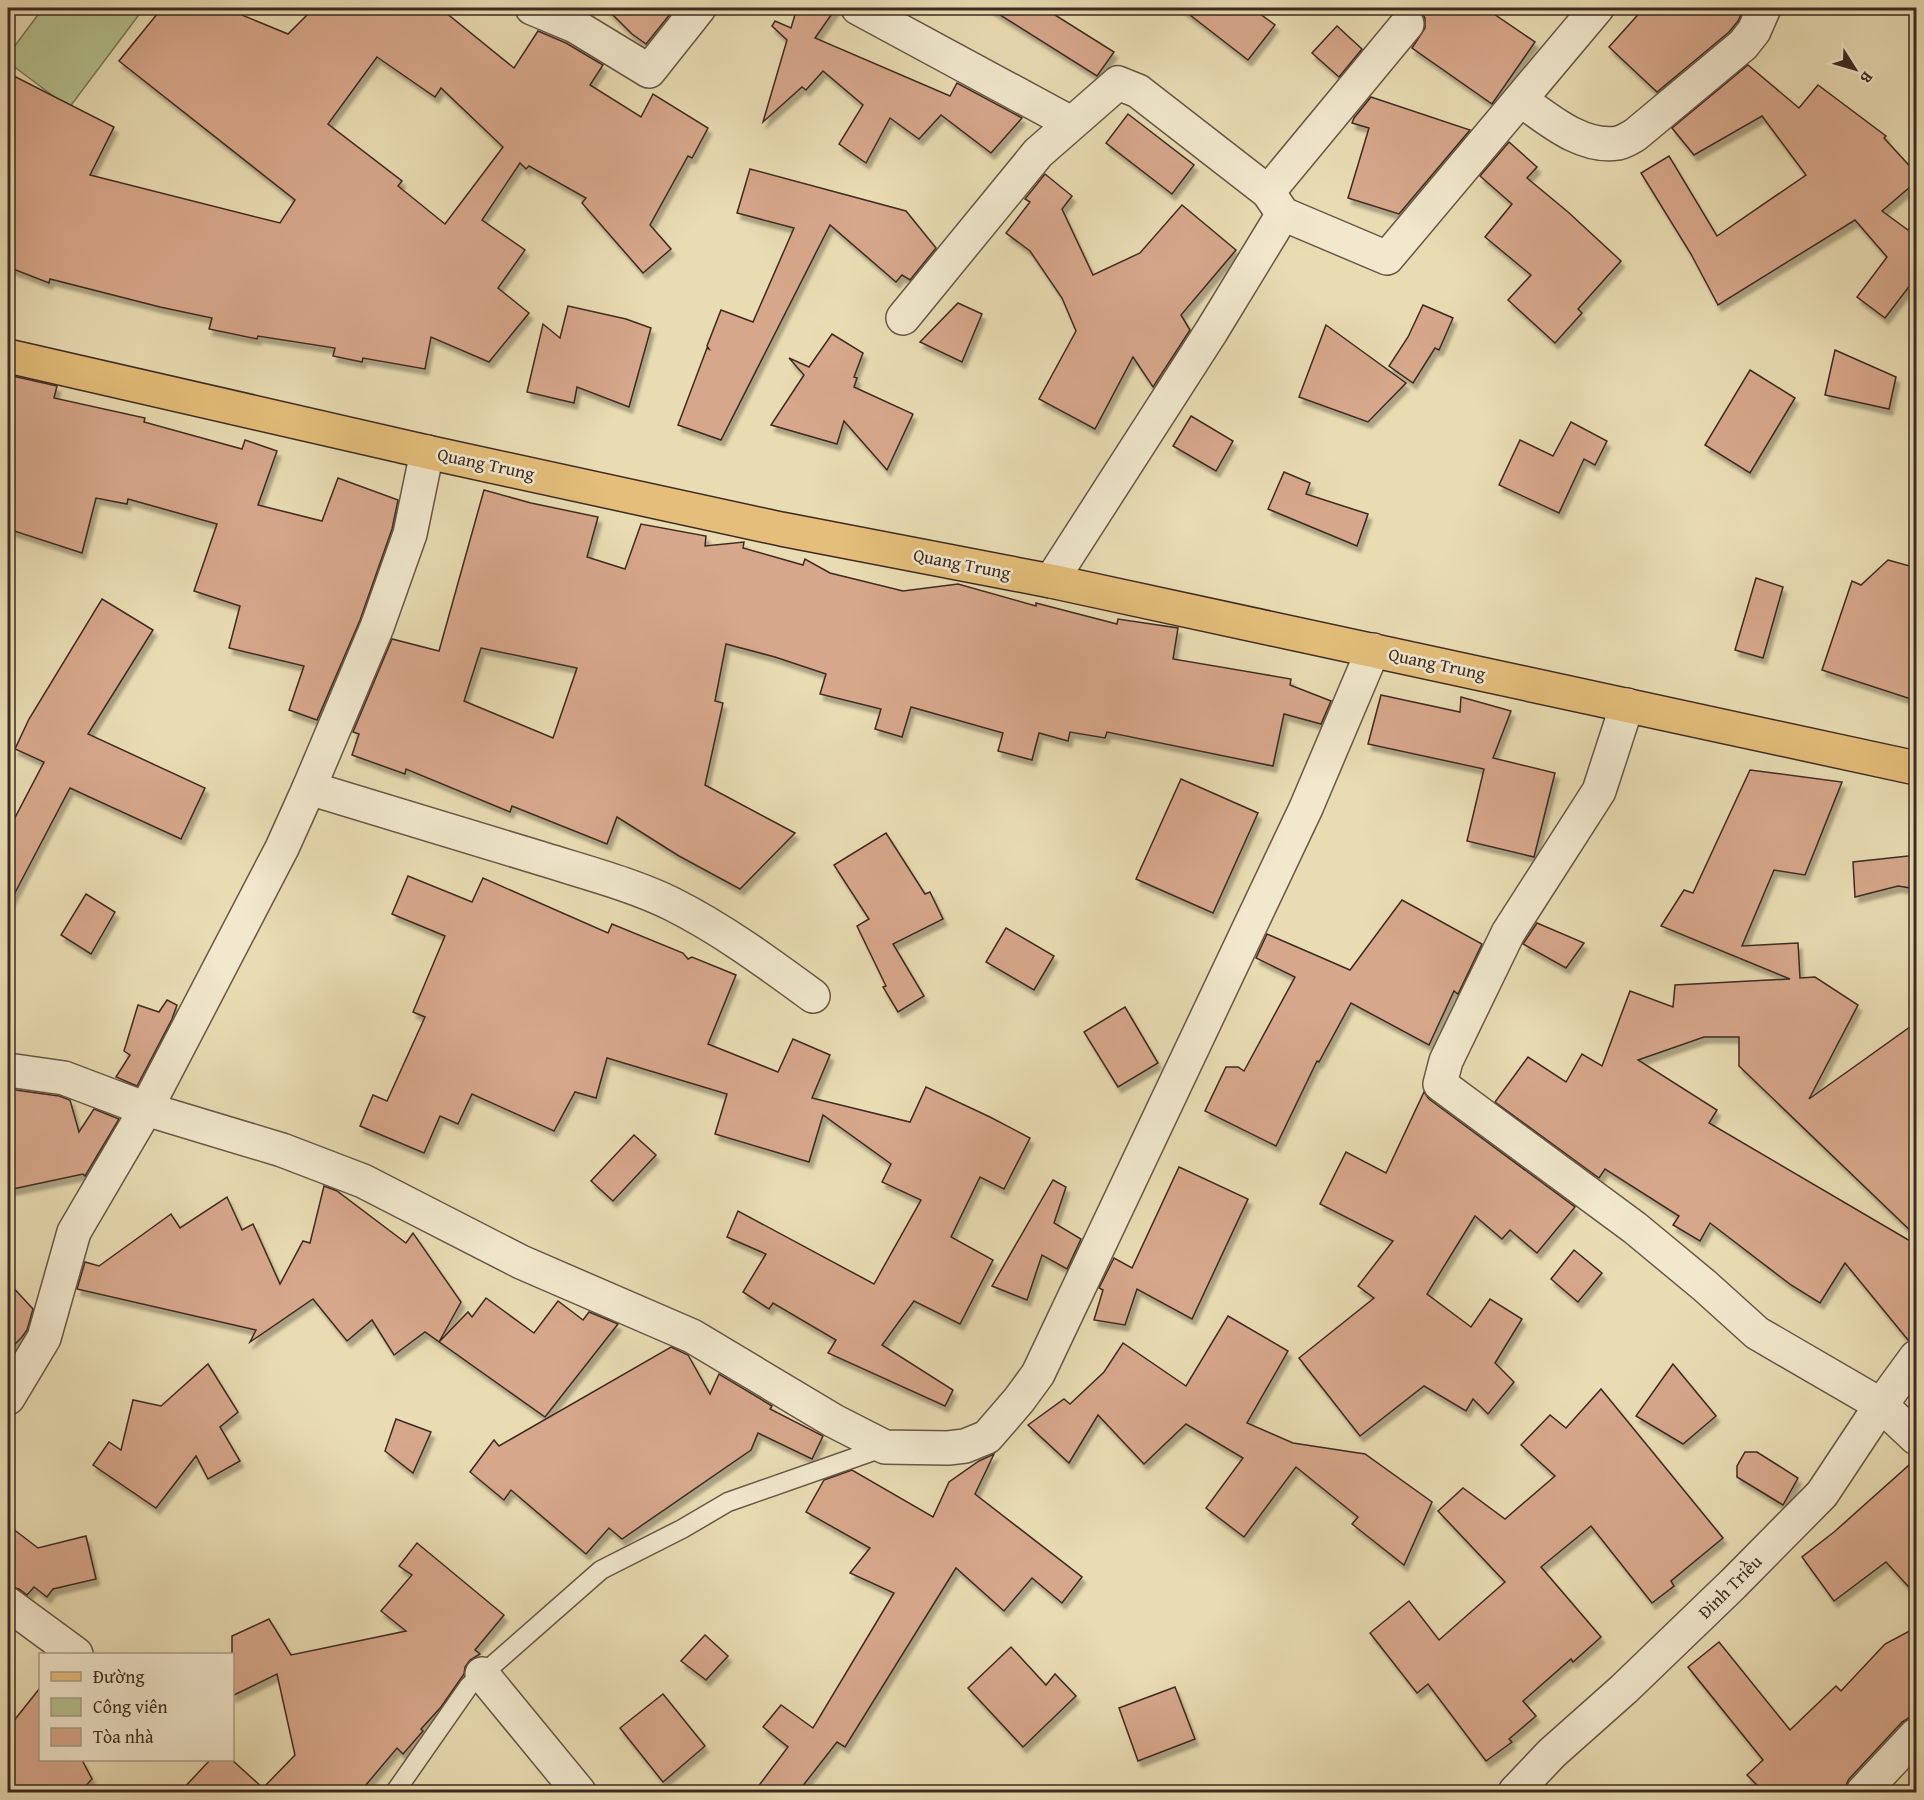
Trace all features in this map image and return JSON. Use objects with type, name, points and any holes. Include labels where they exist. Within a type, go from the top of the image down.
[{"type":"main road","name":"Quang Trung","points":[[8,356],[427,452],[781,529],[1051,581],[1917,768]]},
{"type":"street","points":[[504,8],[506,10],[526,8]]},
{"type":"street","points":[[532,8],[574,26],[649,71],[699,8]]},
{"type":"street","points":[[858,8],[1071,123]]},
{"type":"street","points":[[903,318],[1038,153],[1118,83],[1137,91],[1275,203],[1387,258],[1597,8]]},
{"type":"street","points":[[1521,100],[1565,130],[1596,142],[1619,143],[1635,135],[1743,45],[1754,30],[1764,8]]},
{"type":"street","points":[[1051,581],[1211,332],[1275,203],[1407,24]]},
{"type":"street","points":[[8,1398],[44,1338],[74,1232],[146,1109],[282,848],[309,788],[377,627],[410,534],[427,452]]},
{"type":"street","points":[[8,1070],[64,1078],[146,1109],[282,1150],[363,1181],[520,1262],[692,1336],[834,1421],[885,1447],[965,1446],[987,1437],[1038,1374],[1306,808],[1373,650]]},
{"type":"street","points":[[1627,705],[1599,791],[1508,933],[1446,1062],[1440,1084],[1635,1228],[1757,1333],[1881,1405],[1917,1438]]},
{"type":"street","points":[[309,788],[593,875],[670,903],[748,949],[813,996]]},
{"type":"street","name":"Đinh Triều","points":[[1515,1792],[1552,1753],[1624,1689],[1733,1584],[1822,1494],[1881,1405],[1917,1357]]},
{"type":"street","points":[[8,1604],[75,1653]]},
{"type":"street","points":[[482,1674],[579,1792]]},
{"type":"street","points":[[1863,1792],[1917,1735]]},
{"type":"lane","points":[[395,1792],[469,1686],[601,1570],[728,1503],[885,1447]]},
{"type":"green space","points":[[43,8],[144,8],[69,108],[8,62],[8,55]]},
{"type":"building","points":[[162,8],[225,8],[288,34],[314,8],[440,8],[514,68],[538,31],[566,43],[603,65],[590,85],[641,117],[653,94],[708,128],[692,158],[688,156],[650,225],[671,249],[643,273],[582,203],[586,198],[529,166],[526,169],[520,163],[482,220],[525,250],[498,288],[529,313],[489,362],[431,337],[425,369],[363,358],[362,362],[333,356],[335,348],[258,336],[257,339],[209,329],[212,318],[50,279],[49,283],[8,267],[8,73],[114,127],[90,175],[280,223],[295,200],[119,61]],"holes":[[[377,57],[435,97],[441,88],[503,147],[445,224],[398,186],[402,181],[328,124]]]},
{"type":"building","points":[[606,8],[675,8],[646,44],[632,34]]},
{"type":"building","points":[[797,8],[836,8],[815,38],[950,96],[957,83],[1022,118],[991,153],[941,115],[919,139],[890,118],[866,163],[839,144],[863,105],[823,71],[806,90],[802,87],[763,122],[787,40],[772,26],[775,21],[791,28]]},
{"type":"building","points":[[989,8],[1044,8],[1114,52],[1097,76]]},
{"type":"building","points":[[1181,8],[1252,8],[1275,25],[1248,60]]},
{"type":"building","points":[[1421,8],[1485,8],[1535,42],[1492,104],[1412,48],[1425,28],[1425,18]]},
{"type":"building","points":[[1644,8],[1744,8],[1738,21],[1729,32],[1657,92],[1609,47]]},
{"type":"building","points":[[1337,26],[1362,49],[1339,77],[1312,53]]},
{"type":"building","points":[[1748,65],[1799,108],[1818,85],[1886,136],[1884,138],[1917,174],[1917,181],[1882,211],[1908,230],[1917,219],[1917,291],[1911,284],[1885,318],[1857,297],[1887,257],[1855,220],[1718,305],[1691,254],[1641,173],[1669,156],[1717,236],[1806,175],[1762,116],[1694,155],[1672,128]]},
{"type":"building","points":[[1371,97],[1470,130],[1399,214],[1348,198],[1369,128],[1352,123]]},
{"type":"building","points":[[1128,114],[1194,165],[1172,194],[1106,143]]},
{"type":"building","points":[[1509,142],[1537,167],[1527,178],[1621,261],[1578,309],[1582,313],[1555,343],[1508,300],[1531,275],[1485,237],[1512,204],[1480,176]]},
{"type":"building","points":[[750,169],[906,211],[936,248],[910,280],[902,275],[896,282],[830,225],[721,440],[678,425],[707,348],[709,349],[707,346],[721,310],[753,322],[794,228],[737,213]]},
{"type":"building","points":[[1045,174],[1072,196],[1062,209],[1093,275],[1140,253],[1182,205],[1236,250],[1181,315],[1190,330],[1153,387],[1133,357],[1095,429],[1039,399],[1076,331],[1062,298],[1030,251],[1006,233],[1030,202],[1025,199]]},
{"type":"building","points":[[958,303],[982,314],[962,362],[920,342]]},
{"type":"building","points":[[1423,305],[1453,318],[1439,350],[1435,348],[1413,383],[1389,366],[1408,337]]},
{"type":"building","points":[[568,306],[626,319],[651,328],[629,407],[577,387],[574,403],[527,392],[543,324],[560,338]]},
{"type":"building","points":[[1326,325],[1406,383],[1368,422],[1299,397]]},
{"type":"building","points":[[832,334],[863,353],[854,377],[857,378],[854,387],[913,414],[887,470],[844,421],[837,444],[771,425],[804,375],[789,358],[809,367]]},
{"type":"building","points":[[1835,350],[1896,377],[1889,409],[1825,395]]},
{"type":"building","points":[[1750,370],[1795,398],[1750,473],[1705,445]]},
{"type":"building","points":[[8,375],[57,386],[54,398],[145,418],[144,422],[242,449],[245,440],[277,451],[258,505],[322,521],[338,478],[398,500],[392,529],[360,620],[317,720],[289,710],[304,666],[229,648],[240,606],[194,591],[217,524],[128,499],[127,504],[96,498],[82,553],[8,529]]},
{"type":"building","points":[[1191,416],[1233,441],[1216,471],[1173,446]]},
{"type":"building","points":[[1571,422],[1607,441],[1595,465],[1584,459],[1559,513],[1499,485],[1520,440],[1553,456]]},
{"type":"building","points":[[1284,472],[1310,483],[1306,494],[1368,514],[1357,546],[1268,509]]},
{"type":"building","points":[[484,490],[531,503],[598,517],[587,557],[625,569],[641,524],[706,536],[705,546],[744,542],[743,548],[803,565],[805,559],[830,573],[903,591],[958,584],[1036,606],[1036,603],[1117,624],[1118,619],[1178,628],[1173,659],[1291,679],[1290,685],[1331,701],[1321,724],[1284,714],[1273,766],[1107,732],[1105,738],[1070,732],[1068,741],[1039,733],[1032,760],[998,751],[1003,733],[911,707],[902,737],[875,729],[881,709],[820,694],[826,674],[726,644],[715,701],[723,703],[705,785],[795,833],[740,889],[679,856],[617,817],[607,844],[512,806],[510,812],[406,769],[405,774],[352,755],[359,734],[353,732],[392,639],[439,651]],"holes":[[[481,648],[577,668],[553,738],[464,701]]]},
{"type":"building","points":[[1888,560],[1917,568],[1917,701],[1822,670],[1852,581],[1861,585]]},
{"type":"building","points":[[1756,578],[1783,587],[1763,658],[1735,650]]},
{"type":"building","points":[[102,599],[153,630],[88,734],[205,788],[181,839],[70,788],[8,906],[8,831],[44,762],[15,749],[29,719]]},
{"type":"building","points":[[1381,695],[1460,712],[1461,697],[1511,711],[1493,758],[1555,773],[1534,857],[1467,841],[1484,769],[1368,744]]},
{"type":"building","points":[[1750,770],[1842,782],[1805,875],[1774,870],[1742,946],[1798,943],[1800,978],[1815,977],[1858,1005],[1809,1099],[1917,1022],[1917,1237],[1739,1066],[1739,1037],[1704,1037],[1638,1060],[1717,1110],[1709,1123],[1917,1245],[1917,1339],[1908,1340],[1845,1263],[1820,1303],[1791,1285],[1710,1223],[1700,1241],[1673,1225],[1679,1216],[1605,1169],[1599,1178],[1495,1102],[1528,1057],[1566,1082],[1582,1054],[1602,1066],[1630,991],[1673,1007],[1675,985],[1790,979],[1661,926],[1684,890],[1693,893]]},
{"type":"building","points":[[1181,779],[1258,813],[1213,913],[1136,879]]},
{"type":"building","points":[[886,833],[925,894],[930,892],[943,919],[893,944],[924,996],[898,1012],[883,987],[886,986],[857,926],[869,919],[834,865]]},
{"type":"building","points":[[1917,855],[1917,889],[1898,886],[1855,897],[1853,862]]},
{"type":"building","points":[[408,876],[472,902],[483,878],[608,933],[612,924],[683,953],[688,959],[692,957],[736,975],[708,1044],[778,1072],[793,1039],[830,1055],[812,1098],[910,1122],[926,1087],[1030,1138],[1004,1189],[980,1177],[951,1237],[993,1260],[960,1324],[914,1301],[882,1345],[953,1390],[945,1406],[828,1353],[836,1340],[773,1303],[769,1309],[743,1292],[766,1254],[727,1237],[738,1211],[874,1284],[921,1200],[882,1182],[891,1164],[823,1115],[809,1162],[715,1134],[727,1094],[607,1058],[596,1098],[575,1092],[554,1131],[472,1094],[458,1124],[440,1116],[424,1153],[360,1126],[373,1095],[387,1101],[425,1017],[413,1012],[445,936],[392,914]]},
{"type":"building","points":[[86,894],[115,912],[91,954],[61,935]]},
{"type":"building","points":[[1402,900],[1482,944],[1458,994],[1454,991],[1429,1045],[1351,1003],[1319,1062],[1317,1061],[1276,1146],[1205,1111],[1226,1067],[1238,1067],[1244,1071],[1295,977],[1256,958],[1267,934],[1350,970]]},
{"type":"building","points":[[1537,923],[1584,943],[1566,968],[1523,944]]},
{"type":"building","points":[[1006,928],[1054,956],[1034,990],[986,962]]},
{"type":"building","points":[[167,1000],[177,1005],[137,1086],[116,1077],[130,1055],[124,1051],[138,1005],[159,1012]]},
{"type":"building","points":[[1125,1007],[1158,1063],[1118,1087],[1084,1032]]},
{"type":"building","points":[[8,1089],[59,1096],[70,1100],[79,1132],[94,1109],[119,1119],[85,1176],[83,1174],[8,1190]]},
{"type":"building","points":[[1424,1092],[1429,1099],[1575,1207],[1537,1253],[1510,1230],[1502,1239],[1475,1216],[1427,1294],[1471,1327],[1490,1299],[1522,1319],[1495,1363],[1514,1382],[1488,1414],[1473,1399],[1466,1411],[1424,1386],[1360,1436],[1299,1358],[1374,1298],[1358,1286],[1393,1241],[1320,1204],[1346,1152],[1386,1173]]},
{"type":"building","points":[[634,1135],[656,1155],[613,1201],[591,1181]]},
{"type":"building","points":[[1179,1167],[1248,1199],[1192,1319],[1137,1289],[1125,1325],[1094,1320],[1103,1290],[1099,1288],[1114,1258],[1132,1268]]},
{"type":"building","points":[[1053,1180],[1066,1187],[1054,1223],[1081,1239],[1067,1269],[1042,1255],[1027,1300],[992,1286]]},
{"type":"building","points":[[324,1186],[337,1191],[406,1243],[413,1233],[461,1302],[439,1342],[425,1332],[394,1355],[372,1320],[347,1341],[313,1299],[250,1342],[256,1330],[77,1289],[85,1262],[99,1266],[171,1214],[180,1228],[227,1197],[242,1230],[253,1224],[280,1284],[303,1241],[310,1243]]},
{"type":"building","points":[[1574,1250],[1602,1273],[1578,1302],[1551,1279]]},
{"type":"building","points":[[8,1282],[33,1309],[27,1330],[8,1351]]},
{"type":"building","points":[[486,1298],[534,1333],[558,1301],[583,1320],[589,1312],[618,1324],[545,1417],[439,1342],[468,1312],[472,1317]]},
{"type":"building","points":[[1228,1316],[1288,1351],[1247,1423],[1293,1443],[1365,1454],[1432,1502],[1404,1565],[1352,1524],[1358,1517],[1296,1467],[1244,1537],[1206,1508],[1243,1458],[1186,1424],[1144,1464],[1098,1415],[1069,1463],[1028,1425],[1064,1399],[1070,1404],[1104,1372],[1123,1343],[1186,1386]]},
{"type":"building","points":[[671,1347],[688,1355],[710,1394],[719,1374],[772,1406],[770,1409],[823,1436],[812,1459],[758,1433],[751,1450],[622,1539],[609,1528],[586,1554],[511,1490],[504,1500],[470,1472],[494,1440],[499,1446]]},
{"type":"building","points":[[208,1364],[238,1412],[220,1427],[240,1461],[208,1479],[196,1456],[156,1508],[93,1465],[109,1442],[121,1450],[133,1400],[161,1406]]},
{"type":"building","points":[[1673,1364],[1716,1416],[1683,1444],[1636,1416]]},
{"type":"building","points":[[1601,1389],[1723,1538],[1671,1581],[1674,1586],[1652,1603],[1591,1526],[1541,1567],[1601,1637],[1573,1662],[1571,1659],[1523,1701],[1536,1716],[1509,1739],[1512,1742],[1486,1761],[1428,1684],[1417,1693],[1370,1633],[1409,1601],[1439,1640],[1505,1582],[1438,1511],[1463,1488],[1505,1519],[1555,1476],[1521,1445],[1550,1415],[1566,1428]]},
{"type":"building","points":[[396,1419],[431,1432],[413,1473],[385,1451]]},
{"type":"building","points":[[1745,1452],[1757,1452],[1798,1478],[1783,1505],[1737,1477],[1737,1466]]},
{"type":"building","points":[[994,1454],[975,1494],[1082,1577],[1062,1603],[1032,1578],[1004,1611],[956,1568],[845,1747],[837,1742],[798,1792],[754,1792],[788,1747],[763,1727],[781,1705],[813,1728],[894,1593],[850,1573],[870,1548],[806,1512],[824,1480],[852,1470],[933,1517],[949,1482],[979,1461]]},
{"type":"building","points":[[1917,1458],[1917,1596],[1886,1562],[1834,1601],[1802,1557],[1834,1532]]},
{"type":"building","points":[[8,1525],[38,1548],[86,1536],[96,1579],[53,1589],[47,1597],[34,1587],[27,1595],[19,1589],[8,1586]]},
{"type":"building","points":[[417,1543],[504,1615],[475,1650],[480,1654],[470,1660],[465,1667],[464,1674],[441,1707],[403,1754],[397,1748],[360,1792],[180,1792],[209,1761],[233,1761],[263,1788],[295,1755],[277,1674],[234,1695],[232,1636],[269,1619],[291,1655],[406,1631],[381,1611],[412,1575],[399,1566]]},
{"type":"building","points":[[1917,1627],[1917,1717],[1910,1717],[1902,1722],[1849,1779],[1845,1792],[1764,1792],[1747,1775],[1763,1760],[1688,1667],[1719,1642],[1790,1730],[1836,1686],[1841,1691],[1885,1644]]},
{"type":"building","points":[[705,1635],[728,1656],[706,1680],[681,1661]]},
{"type":"building","points":[[1011,1647],[1046,1685],[1055,1674],[1076,1696],[1023,1747],[968,1688]]},
{"type":"building","points":[[1175,1687],[1195,1739],[1138,1761],[1119,1708]]},
{"type":"building","points":[[39,1689],[39,1761],[83,1761],[92,1779],[80,1792],[8,1792],[8,1728]]},
{"type":"building","points":[[663,1694],[705,1746],[663,1782],[620,1728]]}]
